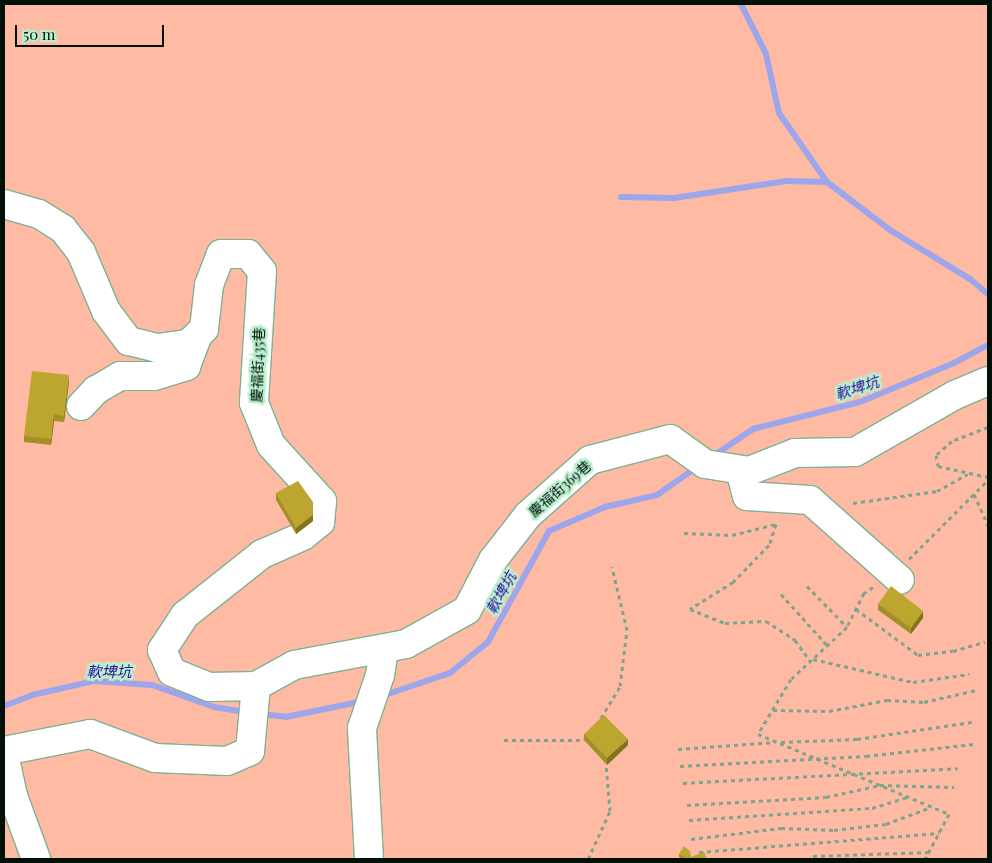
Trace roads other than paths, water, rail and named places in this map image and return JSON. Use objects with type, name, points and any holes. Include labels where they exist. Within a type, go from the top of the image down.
[{"type":"street","points":[[4,204],[39,214],[63,228],[80,252],[106,311],[130,341],[158,348],[188,344],[198,334]]},
{"type":"street","name":"慶福街435巷","points":[[198,334],[204,329],[209,285],[220,254],[248,254],[262,271],[254,403],[271,445],[322,501],[320,522],[303,536],[262,554],[185,615],[162,650],[172,672],[209,687],[256,686]]},
{"type":"street","points":[[81,406],[96,390],[120,376],[154,376],[186,366],[198,334]]},
{"type":"street","points":[[896,578],[810,500],[747,496],[744,471],[795,453],[855,452],[955,395],[988,382]]},
{"type":"street","name":"慶福街369巷","points":[[256,686],[294,666],[382,662],[406,644],[466,610],[493,560],[528,515],[590,460],[670,439],[705,464],[744,471]]},
{"type":"street","points":[[369,859],[362,728],[382,662]]},
{"type":"street","points":[[36,859],[13,796],[4,753],[90,734],[155,758],[228,761],[250,751],[256,686]]},
{"type":"waterway","points":[[741,4],[766,54],[779,113],[827,182]]},
{"type":"waterway","points":[[621,197],[674,198],[787,181],[827,182],[890,230],[970,279],[988,294]]},
{"type":"waterway","name":"軟埤坑","points":[[713,456],[753,429],[860,402],[954,363],[988,345]]},
{"type":"waterway","name":"軟埤坑","points":[[382,696],[450,673],[488,642],[549,531],[605,507],[657,495],[697,467]]},
{"type":"waterway","name":"軟埤坑","points":[[4,706],[32,695],[94,681],[152,685],[214,707],[247,712]]},
{"type":"waterway","name":"軟埤坑","points":[[259,714],[286,717],[363,701]]}]
